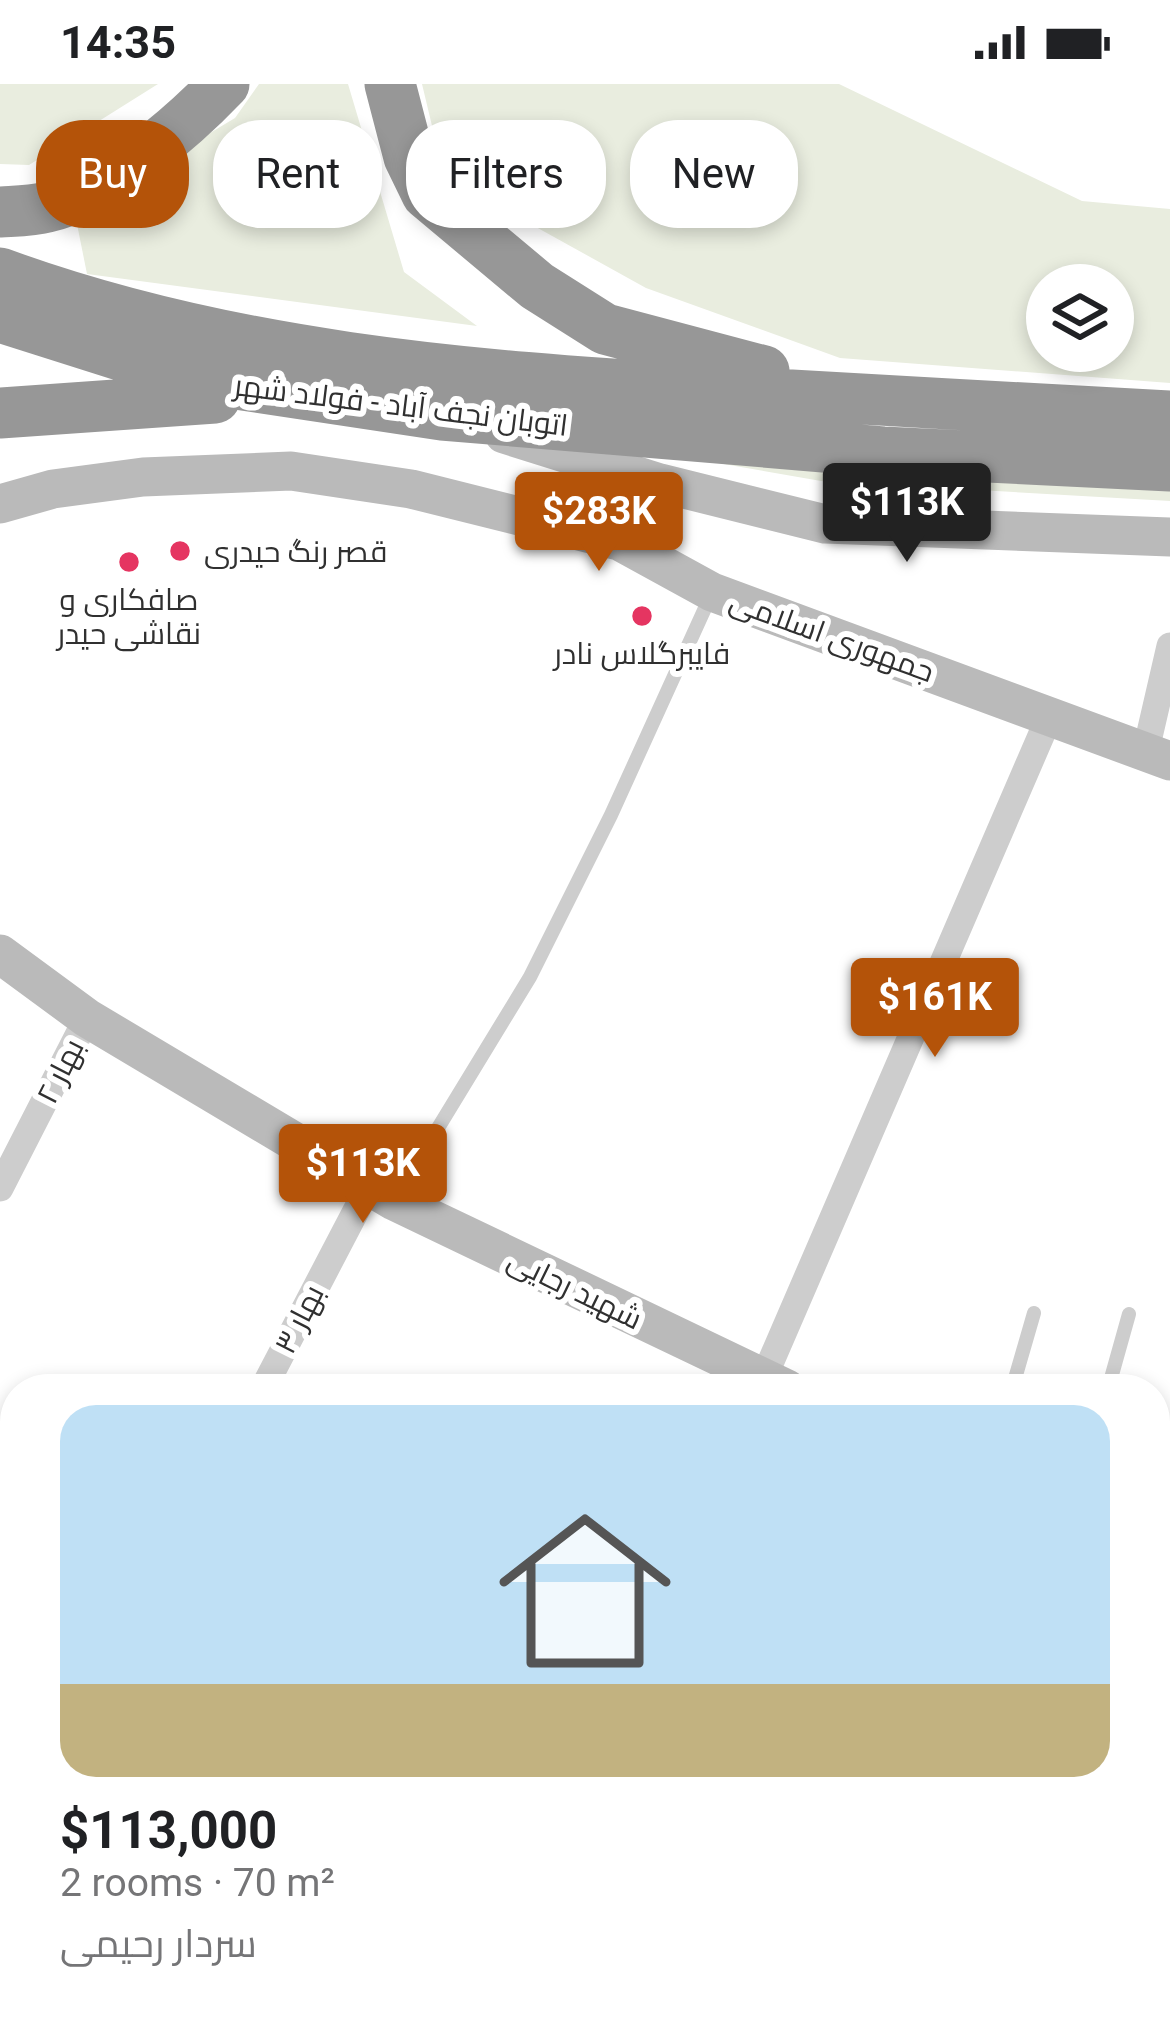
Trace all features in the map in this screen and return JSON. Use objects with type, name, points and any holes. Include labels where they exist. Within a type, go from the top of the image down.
[{"type":"highway","points":[[0,212],[50,207],[121,172],[224,84]]},
{"type":"highway","points":[[390,84],[409,157],[427,194],[537,286],[605,329],[875,400]]},
{"type":"highway","name":"اتوبان نجف آباد - فولاد شهر","points":[[0,273],[60,295],[270,347],[498,378],[1170,416]]},
{"type":"highway","name":"اتوبان نجف آباد - فولاد شهر","points":[[0,317],[189,377],[442,415],[883,452],[1170,466]]},
{"type":"highway","points":[[0,412],[285,394]]},
{"type":"street","points":[[442,415],[660,483],[825,524],[1170,537]]},
{"type":"street","name":"جمهوری اسلامی","points":[[0,500],[143,477],[291,471],[412,489],[619,541],[712,592],[1158,756]]},
{"type":"street","points":[[619,541],[660,483]]},
{"type":"street","points":[[1158,756],[1170,646]]},
{"type":"street","points":[[774,1374],[1050,716]]},
{"type":"street","name":"شهید رجایی","points":[[0,954],[87,1018],[381,1194],[745,1374]]},
{"type":"street","name":"بهار ۲","points":[[0,1188],[87,1018]]},
{"type":"street","name":"بهار ۳","points":[[272,1374],[381,1194]]},
{"type":"lane","points":[[381,1194],[530,977],[611,815],[712,592]]},
{"type":"lane","points":[[1016,1374],[1034,1313]]},
{"type":"lane","points":[[1112,1374],[1129,1315]]},
{"type":"shaded area","points":[[0,84],[158,84],[101,120],[36,120],[36,161],[29,165],[0,164]]},
{"type":"shaded area","points":[[259,84],[348,84],[359,120],[232,120]]},
{"type":"shaded area","points":[[422,84],[839,84],[1082,201],[1170,209],[1170,383],[840,358],[646,288],[538,228],[606,228],[606,120],[431,120]]},
{"type":"shaded area","points":[[213,131],[213,228],[382,228],[382,198],[404,272],[477,326],[87,274],[78,228],[189,228],[189,146]]},
{"type":"shaded area","points":[[666,454],[1170,475],[1170,501],[821,481]]},
{"type":"place","name":"قصر رنگ حیدری","points":[[180,551]]},
{"type":"place","name":"صافکاری و نقاشی حیدر","points":[[129,562]]},
{"type":"place","name":"فایبرگلاس نادر","points":[[642,616]]}]
